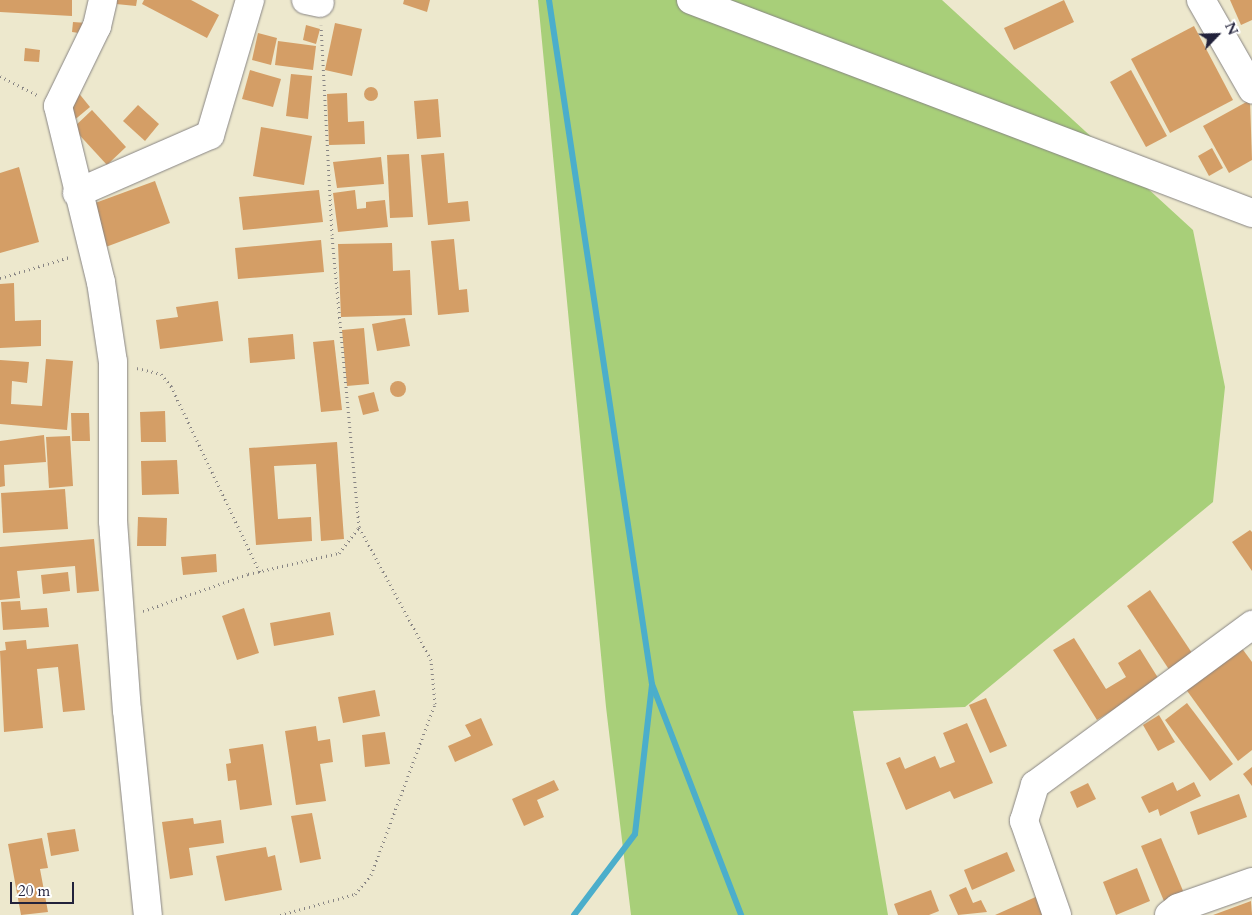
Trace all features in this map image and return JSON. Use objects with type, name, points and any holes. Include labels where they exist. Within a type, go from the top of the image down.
[{"type":"street","points":[[103,0],[97,26],[58,106],[77,193],[101,282],[113,362],[113,521],[120,619],[148,915]]},
{"type":"street","points":[[77,193],[210,135],[250,0]]},
{"type":"street","points":[[691,0],[1252,213]]},
{"type":"street","points":[[1202,0],[1252,89]]},
{"type":"street","points":[[1056,915],[1024,821],[1035,786],[1252,625]]},
{"type":"street","points":[[1169,915],[1178,908],[1252,882]]},
{"type":"path","points":[[280,915],[355,894],[371,875],[435,704],[431,660],[359,528],[313,1]]},
{"type":"path","points":[[0,76],[58,106]]},
{"type":"path","points":[[0,278],[93,252]]},
{"type":"path","points":[[113,362],[161,374],[171,386],[260,573]]},
{"type":"path","points":[[120,619],[202,588],[339,553],[359,528]]},
{"type":"green space","points":[[538,0],[942,0],[1193,230],[1225,387],[1213,502],[965,707],[853,711],[888,915],[631,915],[606,707]]},
{"type":"building","points":[[0,0],[72,0],[72,16],[0,12]]},
{"type":"building","points":[[116,0],[137,0],[136,6],[116,4]]},
{"type":"building","points":[[144,0],[191,0],[219,15],[207,38],[142,4]]},
{"type":"building","points":[[404,0],[430,0],[427,12],[403,4]]},
{"type":"building","points":[[1064,0],[1074,22],[1014,50],[1004,28]]},
{"type":"building","points":[[1230,0],[1252,0],[1252,20],[1241,25]]},
{"type":"building","points":[[73,22],[87,23],[86,34],[72,32]]},
{"type":"building","points":[[335,23],[362,29],[352,76],[325,70]]},
{"type":"building","points":[[306,25],[320,29],[316,44],[303,40]]},
{"type":"building","points":[[1194,26],[1233,100],[1170,133],[1131,59]]},
{"type":"building","points":[[258,33],[277,38],[271,65],[252,60]]},
{"type":"building","points":[[278,41],[316,46],[313,70],[275,65]]},
{"type":"building","points":[[25,48],[40,50],[39,62],[24,61]]},
{"type":"building","points":[[250,70],[281,79],[273,107],[242,99]]},
{"type":"building","points":[[1131,70],[1167,136],[1146,147],[1110,82]]},
{"type":"building","points":[[291,74],[312,76],[308,119],[286,116]]},
{"type":"building","points":[[371,87],[376,89],[378,94],[376,99],[371,101],[366,99],[364,94],[366,89]]},
{"type":"building","points":[[77,91],[90,107],[72,122],[59,106]]},
{"type":"building","points":[[347,93],[348,122],[364,121],[365,144],[329,145],[327,94]]},
{"type":"building","points":[[438,99],[441,137],[417,139],[414,101]]},
{"type":"building","points":[[1250,100],[1252,160],[1229,173],[1203,126]]},
{"type":"building","points":[[138,105],[159,124],[145,141],[123,121]]},
{"type":"building","points":[[92,110],[126,147],[107,165],[73,128]]},
{"type":"building","points":[[261,127],[312,136],[304,185],[253,176]]},
{"type":"building","points":[[1212,148],[1223,168],[1209,176],[1198,156]]},
{"type":"building","points":[[444,153],[448,203],[468,201],[470,221],[428,225],[421,155]]},
{"type":"building","points":[[409,154],[413,217],[390,218],[387,155]]},
{"type":"building","points":[[381,157],[384,184],[337,188],[333,162]]},
{"type":"building","points":[[19,167],[39,242],[0,253],[0,173]]},
{"type":"building","points":[[155,181],[170,223],[103,248],[87,206]]},
{"type":"building","points":[[319,190],[323,222],[243,230],[239,197]]},
{"type":"building","points":[[355,190],[357,209],[366,208],[366,202],[385,200],[388,227],[338,232],[333,193]]},
{"type":"building","points":[[454,239],[459,290],[467,289],[469,312],[438,315],[431,241]]},
{"type":"building","points":[[321,240],[324,272],[238,279],[235,248]]},
{"type":"building","points":[[392,243],[393,271],[410,270],[412,315],[341,317],[338,244]]},
{"type":"building","points":[[14,283],[15,321],[41,320],[41,346],[0,348],[0,284]]},
{"type":"building","points":[[218,301],[223,341],[160,349],[156,320],[178,317],[176,307]]},
{"type":"building","points":[[405,318],[410,346],[377,351],[372,324]]},
{"type":"building","points":[[364,328],[369,384],[347,386],[342,330]]},
{"type":"building","points":[[293,334],[295,359],[250,363],[248,338]]},
{"type":"building","points":[[334,340],[342,410],[321,412],[313,342]]},
{"type":"building","points":[[46,359],[73,361],[67,430],[0,424],[0,360],[29,362],[27,383],[12,381],[11,404],[42,406]]},
{"type":"building","points":[[398,381],[406,389],[398,397],[390,389]]},
{"type":"building","points":[[374,392],[379,411],[363,415],[358,396]]},
{"type":"building","points":[[165,411],[166,442],[141,442],[140,412]]},
{"type":"building","points":[[71,413],[89,413],[90,441],[72,441]]},
{"type":"building","points":[[44,435],[46,462],[4,465],[5,486],[0,487],[0,441]]},
{"type":"building","points":[[70,436],[73,486],[49,488],[46,437]]},
{"type":"building","points":[[337,442],[344,539],[321,541],[316,464],[274,466],[278,519],[311,517],[312,541],[256,545],[249,448]]},
{"type":"building","points":[[177,460],[179,494],[142,495],[141,461]]},
{"type":"building","points":[[65,489],[68,529],[3,533],[1,493]]},
{"type":"building","points":[[138,517],[167,518],[166,546],[137,546]]},
{"type":"building","points":[[1250,530],[1252,532],[1252,571],[1232,542]]},
{"type":"building","points":[[94,539],[99,591],[77,593],[75,566],[17,571],[20,598],[0,600],[0,547]]},
{"type":"building","points":[[216,554],[217,572],[183,575],[181,557]]},
{"type":"building","points":[[68,572],[70,591],[43,594],[41,575]]},
{"type":"building","points":[[1150,590],[1194,656],[1170,671],[1127,606]]},
{"type":"building","points":[[20,601],[21,610],[47,608],[49,627],[3,630],[1,602]]},
{"type":"building","points":[[244,608],[259,653],[237,660],[222,616]]},
{"type":"building","points":[[330,612],[334,635],[274,646],[270,623]]},
{"type":"building","points":[[1074,638],[1106,689],[1126,677],[1118,663],[1140,649],[1160,681],[1097,720],[1053,650]]},
{"type":"building","points":[[26,640],[27,649],[78,644],[85,710],[63,712],[58,667],[37,669],[43,728],[4,732],[0,651],[6,650],[5,642]]},
{"type":"building","points":[[1241,647],[1252,662],[1252,750],[1238,761],[1185,688]]},
{"type":"building","points":[[375,690],[380,716],[343,723],[338,697]]},
{"type":"building","points":[[986,698],[1007,746],[990,753],[969,705]]},
{"type":"building","points":[[1187,703],[1233,764],[1210,781],[1165,720]]},
{"type":"building","points":[[1159,715],[1175,742],[1158,751],[1143,725]]},
{"type":"building","points":[[481,718],[493,745],[455,762],[448,746],[471,736],[465,725]]},
{"type":"building","points":[[967,723],[993,783],[954,799],[950,791],[906,810],[886,763],[900,757],[905,769],[935,756],[940,768],[955,762],[943,733]]},
{"type":"building","points":[[316,726],[318,741],[330,739],[333,762],[320,764],[326,801],[296,805],[285,731]]},
{"type":"building","points":[[385,732],[390,764],[365,767],[362,735]]},
{"type":"building","points":[[263,744],[272,805],[240,810],[236,780],[228,781],[226,764],[231,763],[229,749]]},
{"type":"building","points":[[1252,767],[1252,786],[1243,774]]},
{"type":"building","points":[[554,780],[559,790],[537,800],[544,817],[524,826],[512,799]]},
{"type":"building","points":[[1173,782],[1177,791],[1194,782],[1201,796],[1160,816],[1158,809],[1149,813],[1141,797]]},
{"type":"building","points":[[1088,783],[1096,799],[1077,808],[1070,792]]},
{"type":"building","points":[[1239,794],[1247,817],[1198,835],[1190,812]]},
{"type":"building","points":[[312,813],[321,859],[300,863],[291,816]]},
{"type":"building","points":[[193,818],[194,824],[221,820],[224,843],[189,848],[193,875],[170,879],[162,822]]},
{"type":"building","points":[[75,829],[79,851],[51,856],[47,833]]},
{"type":"building","points":[[42,838],[48,868],[40,869],[48,912],[21,915],[8,844]]},
{"type":"building","points":[[1161,838],[1186,898],[1166,906],[1141,846]]},
{"type":"building","points":[[266,847],[268,857],[275,855],[282,890],[225,901],[216,856]]},
{"type":"building","points":[[1007,852],[1015,871],[972,890],[964,870]]},
{"type":"building","points":[[1137,868],[1150,901],[1116,915],[1103,882]]},
{"type":"building","points":[[966,887],[973,903],[981,900],[987,912],[958,915],[949,895]]},
{"type":"building","points":[[931,890],[939,911],[929,915],[898,915],[894,904]]},
{"type":"building","points":[[1040,895],[1047,915],[995,915]]},
{"type":"building","points":[[1251,901],[1252,915],[1213,915]]},
{"type":"waterway","points":[[549,0],[652,684],[741,915]]},
{"type":"waterway","points":[[574,915],[635,834],[652,685]]}]
